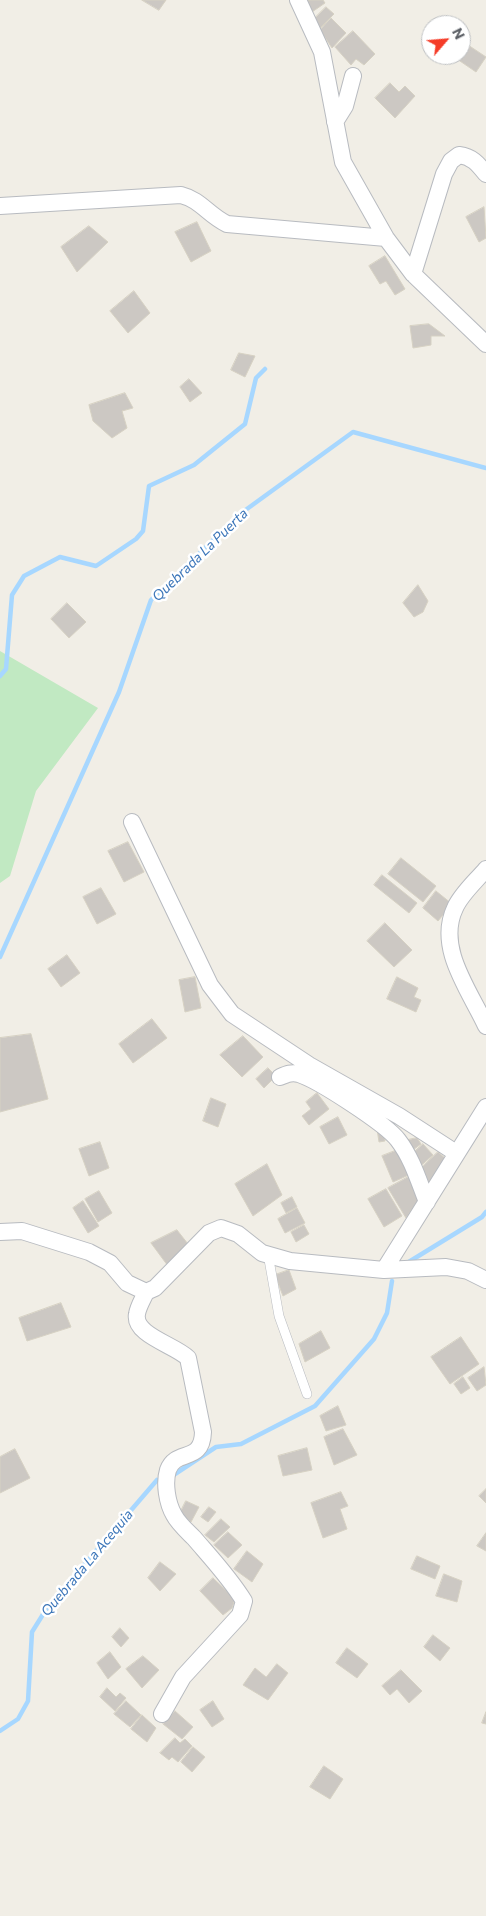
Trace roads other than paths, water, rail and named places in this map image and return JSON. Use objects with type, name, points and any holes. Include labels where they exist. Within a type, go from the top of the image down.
[{"type":"street","points":[[298,0],[322,52],[343,162],[386,238],[413,274],[486,344]]},
{"type":"street","points":[[335,122],[345,106],[354,76]]},
{"type":"street","points":[[413,274],[444,174],[450,161],[459,155],[470,157],[479,164],[486,174]]},
{"type":"street","points":[[0,206],[181,195],[194,198],[216,219],[227,224],[386,238]]},
{"type":"street","points":[[132,822],[210,986],[232,1014],[309,1065],[399,1116],[456,1153]]},
{"type":"street","points":[[486,869],[455,906],[449,924],[452,957],[486,1026]]},
{"type":"street","points":[[280,1077],[291,1073],[316,1082],[390,1129],[407,1154],[427,1202]]},
{"type":"street","points":[[384,1270],[486,1107]]},
{"type":"street","points":[[162,1714],[183,1677],[240,1615],[244,1602],[233,1583],[174,1516],[167,1499],[168,1471],[174,1461],[197,1452],[203,1442],[203,1432],[188,1358],[182,1352],[148,1335],[138,1326],[136,1315],[146,1292],[155,1288],[209,1233],[221,1228],[238,1234],[262,1253],[290,1261],[384,1270],[446,1267],[468,1271],[486,1280]]},
{"type":"street","points":[[0,1232],[22,1231],[89,1252],[110,1263],[127,1282],[146,1292]]},
{"type":"lane","points":[[268,1254],[279,1316],[306,1394]]},
{"type":"waterway","points":[[0,676],[6,669],[12,595],[24,576],[60,557],[96,566],[136,539],[143,531],[149,486],[194,465],[245,424],[256,378],[265,369]]},
{"type":"waterway","name":"Quebrada La Puerta","points":[[0,957],[119,692],[151,600],[240,514],[353,432],[486,468]]},
{"type":"waterway","name":"Quebrada La Acequia","points":[[407,1263],[482,1217],[486,1212]]},
{"type":"waterway","name":"Quebrada La Acequia","points":[[172,1476],[216,1447],[241,1444],[315,1406],[374,1339],[387,1313],[392,1281]]},
{"type":"waterway","name":"Quebrada La Acequia","points":[[0,1731],[18,1719],[28,1701],[32,1632],[47,1608],[157,1480]]}]
